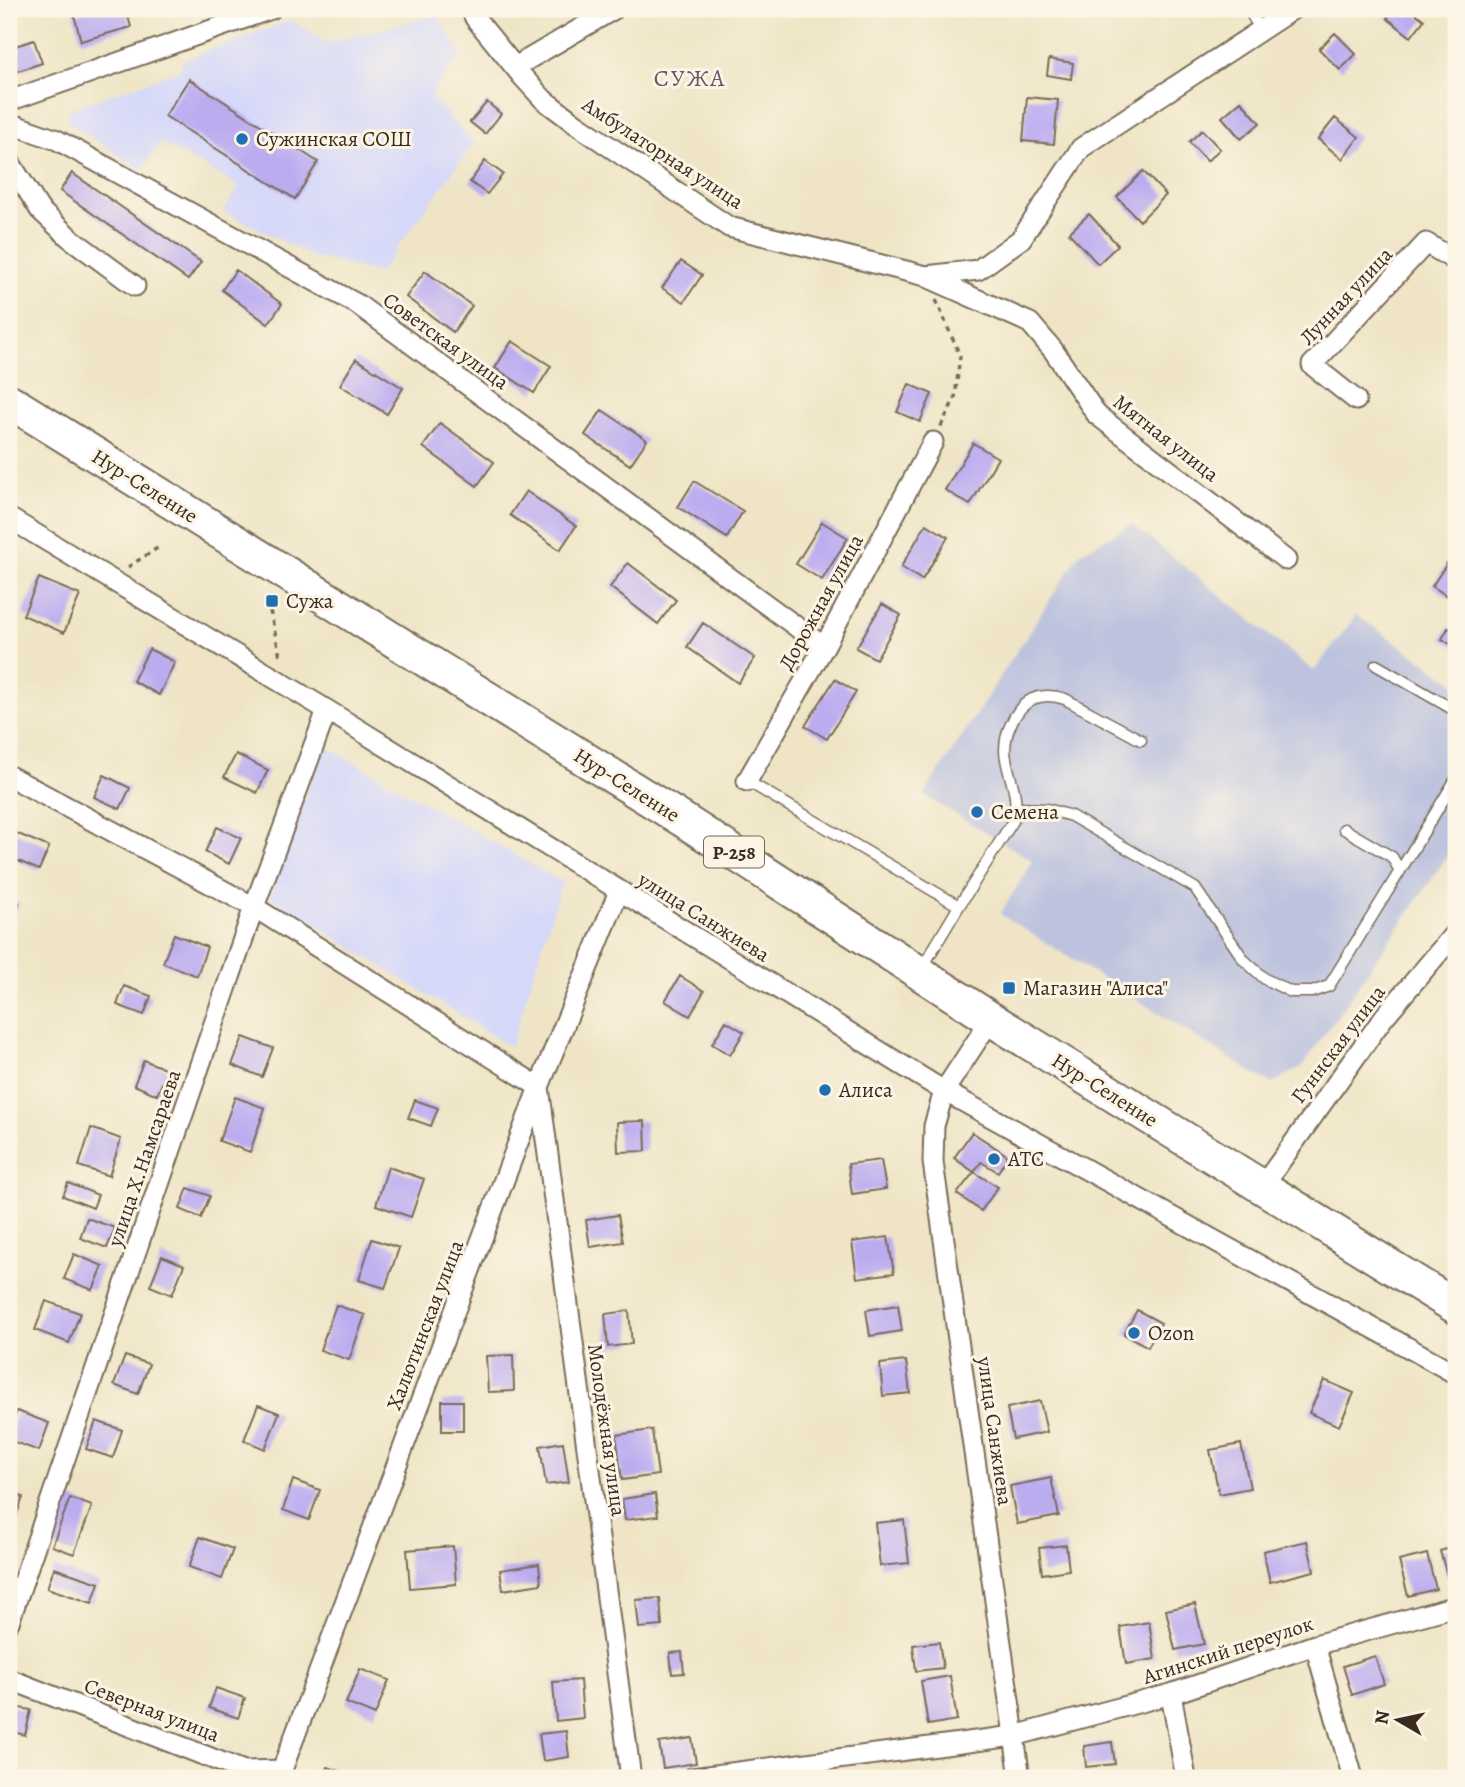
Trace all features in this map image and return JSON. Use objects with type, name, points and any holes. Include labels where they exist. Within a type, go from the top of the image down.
[{"type":"highway","name":"Нур-Селение","points":[[9,401],[683,820],[991,1019],[1456,1307]]},
{"type":"street","points":[[9,101],[271,9]]},
{"type":"street","points":[[515,67],[614,9]]},
{"type":"street","points":[[1261,30],[1293,9]]},
{"type":"street","name":"Амбулаторная улица","points":[[473,14],[544,100],[729,227],[926,276],[978,270],[1021,239],[1081,148],[1261,30]]},
{"type":"street","name":"Советская улица","points":[[9,123],[57,139],[357,304],[824,647]]},
{"type":"street","points":[[9,161],[40,210],[71,238],[135,286]]},
{"type":"street","name":"Лунная улица","points":[[1356,400],[1312,365],[1426,243],[1456,261]]},
{"type":"street","name":"Мятная улица","points":[[926,276],[1030,323],[1053,350],[1097,415],[1286,560]]},
{"type":"street","name":"Дорожная улица","points":[[747,781],[824,647],[933,442]]},
{"type":"street","name":"улица Санжиева","points":[[9,517],[944,1091],[1456,1374]]},
{"type":"street","name":"улица Х.Намсараева","points":[[9,1622],[254,907],[327,710]]},
{"type":"street","points":[[9,776],[254,907],[539,1087]]},
{"type":"street","name":"Халютинская улица","points":[[282,1774],[539,1087],[619,891]]},
{"type":"street","name":"Гуннская улица","points":[[1262,1187],[1384,1017],[1456,932]]},
{"type":"street","name":"улица Санжиева","points":[[991,1019],[944,1091],[934,1126],[933,1162],[1020,1778]]},
{"type":"street","name":"Молодёжная улица","points":[[539,1087],[631,1778]]},
{"type":"street","name":"Агинский переулок","points":[[692,1778],[1014,1737],[1171,1694],[1315,1645],[1456,1606]]},
{"type":"street","points":[[1315,1645],[1353,1778]]},
{"type":"street","name":"Северная улица","points":[[9,1679],[242,1774],[282,1774]]},
{"type":"street","points":[[1171,1694],[1186,1778]]},
{"type":"lane","points":[[1248,9],[1261,30]]},
{"type":"lane","points":[[1376,666],[1456,711]]},
{"type":"lane","points":[[920,972],[1013,821],[1017,808],[1016,793],[1007,768],[1005,747],[1007,732],[1014,716],[1025,703],[1052,695],[1065,699],[1142,740]]},
{"type":"lane","points":[[1017,808],[1047,809],[1071,816],[1195,888],[1244,960],[1265,979],[1291,992],[1312,992],[1329,986],[1456,779]]},
{"type":"lane","points":[[747,781],[959,906]]},
{"type":"lane","points":[[1343,830],[1392,857],[1400,871]]},
{"type":"path","points":[[926,276],[960,356],[955,398],[933,442]]},
{"type":"path","points":[[111,579],[159,547]]},
{"type":"path","points":[[270,611],[286,685]]},
{"type":"shaded area","points":[[437,15],[461,55],[430,95],[474,143],[379,273],[313,257],[223,211],[239,186],[161,143],[142,170],[68,122],[68,110],[180,70],[183,60],[292,20],[327,43]]},
{"type":"shaded area","points":[[1132,524],[1314,671],[1356,615],[1456,684],[1456,844],[1302,1067],[1271,1084],[1000,914],[1033,861],[924,795],[1080,553]]},
{"type":"shaded area","points":[[324,745],[562,882],[511,1047],[270,897]]},
{"type":"building","points":[[95,9],[126,9],[131,27],[81,41],[74,15]]},
{"type":"building","points":[[1395,9],[1410,9],[1424,20],[1411,37],[1387,18]]},
{"type":"building","points":[[1335,33],[1356,54],[1340,70],[1319,49]]},
{"type":"building","points":[[34,40],[42,63],[9,74],[9,48]]},
{"type":"building","points":[[1049,59],[1073,63],[1071,79],[1047,75]]},
{"type":"building","name":"Сужинская СОШ","points":[[189,79],[318,162],[295,199],[165,116]]},
{"type":"building","points":[[1027,97],[1058,100],[1054,144],[1023,141]]},
{"type":"building","points":[[1241,101],[1260,123],[1241,139],[1222,117]]},
{"type":"building","points":[[487,102],[501,114],[485,134],[470,122]]},
{"type":"building","points":[[1335,118],[1359,137],[1342,159],[1318,139]]},
{"type":"building","points":[[1202,130],[1220,149],[1207,161],[1189,142]]},
{"type":"building","points":[[485,161],[503,174],[487,194],[470,182]]},
{"type":"building","points":[[1143,171],[1166,195],[1140,221],[1117,197]]},
{"type":"building","points":[[72,173],[201,262],[188,280],[60,191]]},
{"type":"building","points":[[1089,214],[1118,245],[1098,264],[1069,233]]},
{"type":"building","points":[[681,261],[702,275],[684,302],[662,288]]},
{"type":"building","points":[[236,270],[282,304],[268,324],[222,290]]},
{"type":"building","points":[[425,271],[472,306],[453,332],[406,297]]},
{"type":"building","points":[[512,341],[551,366],[534,393],[495,368]]},
{"type":"building","points":[[356,359],[403,388],[387,414],[340,385]]},
{"type":"building","points":[[909,384],[932,394],[920,422],[897,412]]},
{"type":"building","points":[[602,410],[647,440],[630,465],[585,435]]},
{"type":"building","points":[[440,423],[494,462],[477,486],[423,447]]},
{"type":"building","points":[[973,443],[998,458],[970,505],[945,490]]},
{"type":"building","points":[[694,481],[743,511],[727,538],[678,507]]},
{"type":"building","points":[[526,491],[576,526],[560,550],[510,515]]},
{"type":"building","points":[[822,522],[848,538],[822,580],[796,564]]},
{"type":"building","points":[[926,524],[948,537],[922,580],[901,567]]},
{"type":"building","points":[[1450,559],[1456,564],[1456,588],[1450,598],[1432,586]]},
{"type":"building","points":[[628,563],[676,600],[658,624],[610,587]]},
{"type":"building","points":[[39,578],[80,595],[64,633],[23,615]]},
{"type":"building","points":[[882,604],[901,615],[876,659],[856,648]]},
{"type":"building","points":[[703,623],[755,658],[738,683],[687,647]]},
{"type":"building","points":[[1448,628],[1456,632],[1456,647],[1442,639]]},
{"type":"building","points":[[149,649],[175,662],[159,695],[133,681]]},
{"type":"building","points":[[835,679],[856,692],[827,739],[805,726]]},
{"type":"building","points":[[236,754],[268,770],[257,793],[224,777]]},
{"type":"building","points":[[104,775],[130,788],[120,809],[94,797]]},
{"type":"building","points":[[217,827],[241,838],[229,864],[205,852]]},
{"type":"building","points":[[16,833],[49,847],[39,870],[9,857]]},
{"type":"building","points":[[9,899],[19,903],[9,930]]},
{"type":"building","points":[[174,934],[207,947],[197,976],[163,963]]},
{"type":"building","points":[[680,976],[704,991],[690,1016],[665,1001]]},
{"type":"building","points":[[124,986],[151,996],[144,1015],[117,1005]]},
{"type":"building","points":[[726,1021],[744,1032],[730,1055],[712,1044]]},
{"type":"building","points":[[243,1037],[273,1048],[262,1077],[232,1065]]},
{"type":"building","points":[[144,1060],[168,1070],[157,1095],[134,1085]]},
{"type":"building","points":[[235,1097],[265,1108],[250,1152],[219,1141]]},
{"type":"building","points":[[415,1100],[438,1108],[431,1126],[408,1118]]},
{"type":"building","points":[[645,1121],[646,1151],[618,1152],[617,1122]]},
{"type":"building","points":[[91,1128],[121,1139],[109,1176],[79,1166]]},
{"type":"building","points":[[972,1132],[1008,1156],[998,1172],[981,1162],[974,1172],[954,1158]]},
{"type":"building","points":[[881,1160],[886,1189],[852,1194],[848,1164]]},
{"type":"building","points":[[388,1167],[424,1179],[411,1217],[376,1205]]},
{"type":"building","points":[[974,1172],[998,1187],[981,1211],[957,1194]]},
{"type":"building","points":[[68,1183],[98,1195],[93,1208],[63,1196]]},
{"type":"building","points":[[188,1188],[210,1196],[201,1218],[180,1209]]},
{"type":"building","points":[[618,1215],[623,1242],[590,1247],[586,1220]]},
{"type":"building","points":[[87,1218],[115,1228],[107,1248],[80,1238]]},
{"type":"building","points":[[888,1237],[894,1273],[857,1278],[852,1242]]},
{"type":"building","points":[[372,1239],[399,1248],[385,1288],[359,1280]]},
{"type":"building","points":[[74,1254],[103,1266],[93,1290],[64,1279]]},
{"type":"building","points":[[162,1256],[184,1265],[172,1295],[150,1286]]},
{"type":"building","points":[[46,1301],[80,1313],[69,1343],[35,1330]]},
{"type":"building","points":[[336,1305],[365,1315],[349,1360],[320,1350]]},
{"type":"building","points":[[898,1305],[902,1331],[870,1336],[866,1310]]},
{"type":"building","points":[[1137,1310],[1161,1323],[1148,1347],[1124,1334]]},
{"type":"building","points":[[629,1311],[632,1344],[608,1347],[605,1314]]},
{"type":"building","points":[[513,1355],[514,1391],[488,1392],[486,1356]]},
{"type":"building","points":[[125,1356],[149,1364],[138,1394],[114,1385]]},
{"type":"building","points":[[906,1361],[910,1393],[883,1396],[880,1364]]},
{"type":"building","points":[[1324,1380],[1354,1393],[1339,1426],[1309,1413]]},
{"type":"building","points":[[442,1401],[463,1401],[463,1431],[442,1431]]},
{"type":"building","points":[[1040,1401],[1047,1432],[1013,1439],[1007,1408]]},
{"type":"building","points":[[258,1405],[279,1413],[265,1449],[244,1440]]},
{"type":"building","points":[[17,1411],[49,1423],[39,1451],[9,1440]]},
{"type":"building","points":[[96,1421],[122,1430],[113,1458],[86,1449]]},
{"type":"building","points":[[652,1430],[658,1475],[622,1480],[616,1435]]},
{"type":"building","points":[[563,1442],[569,1482],[546,1485],[540,1446]]},
{"type":"building","points":[[1241,1444],[1250,1488],[1219,1494],[1210,1450]]},
{"type":"building","points":[[1051,1478],[1059,1516],[1017,1524],[1010,1486]]},
{"type":"building","points":[[293,1480],[320,1490],[309,1520],[283,1510]]},
{"type":"building","points":[[9,1492],[23,1497],[9,1537]]},
{"type":"building","points":[[655,1494],[658,1516],[625,1520],[622,1499]]},
{"type":"building","points":[[70,1498],[92,1506],[74,1554],[52,1546]]},
{"type":"building","points":[[904,1520],[909,1563],[880,1566],[875,1523]]},
{"type":"building","points":[[200,1537],[233,1549],[222,1579],[189,1567]]},
{"type":"building","points":[[1307,1541],[1314,1571],[1270,1582],[1263,1551]]},
{"type":"building","points":[[1066,1545],[1069,1570],[1042,1574],[1039,1548]]},
{"type":"building","points":[[453,1546],[456,1584],[410,1588],[407,1550]]},
{"type":"building","points":[[1456,1546],[1456,1577],[1448,1579],[1440,1551]]},
{"type":"building","points":[[1427,1554],[1436,1589],[1408,1596],[1399,1561]]},
{"type":"building","points":[[539,1564],[541,1584],[503,1590],[500,1570]]},
{"type":"building","points":[[54,1568],[99,1583],[92,1603],[47,1588]]},
{"type":"building","points":[[660,1598],[662,1626],[639,1628],[636,1600]]},
{"type":"building","points":[[1195,1604],[1204,1644],[1175,1650],[1166,1610]]},
{"type":"building","points":[[1149,1622],[1155,1659],[1126,1664],[1120,1627]]},
{"type":"building","points":[[939,1642],[943,1668],[916,1671],[913,1645]]},
{"type":"building","points":[[682,1652],[684,1673],[672,1674],[670,1653]]},
{"type":"building","points":[[1375,1656],[1384,1684],[1352,1695],[1343,1666]]},
{"type":"building","points":[[360,1669],[389,1680],[375,1715],[346,1703]]},
{"type":"building","points":[[950,1676],[957,1720],[928,1725],[921,1681]]},
{"type":"building","points":[[580,1680],[583,1718],[556,1721],[553,1682]]},
{"type":"building","points":[[216,1688],[245,1698],[238,1718],[209,1708]]},
{"type":"building","points":[[9,1706],[31,1710],[25,1735],[9,1731]]},
{"type":"building","points":[[566,1731],[569,1757],[543,1761],[539,1734]]},
{"type":"building","points":[[692,1738],[696,1763],[663,1768],[659,1743]]},
{"type":"building","points":[[1112,1742],[1115,1764],[1086,1767],[1084,1746]]},
{"type":"building","points":[[328,1767],[354,1776],[324,1778]]},
{"type":"building","points":[[161,1771],[180,1778],[158,1778]]},
{"type":"place","name":"Сужинская СОШ","points":[[242,139]]},
{"type":"place","name":"Сужа","points":[[272,601]]},
{"type":"place","name":"Семена","points":[[977,812]]},
{"type":"place","name":"Магазин \"Алиса\"","points":[[1009,988]]},
{"type":"place","name":"Алиса","points":[[825,1090]]},
{"type":"place","name":"АТС","points":[[994,1159]]},
{"type":"place","name":"Ozon","points":[[1134,1333]]},
{"type":"district","name":"СУЖА","points":[[690,78]]}]
